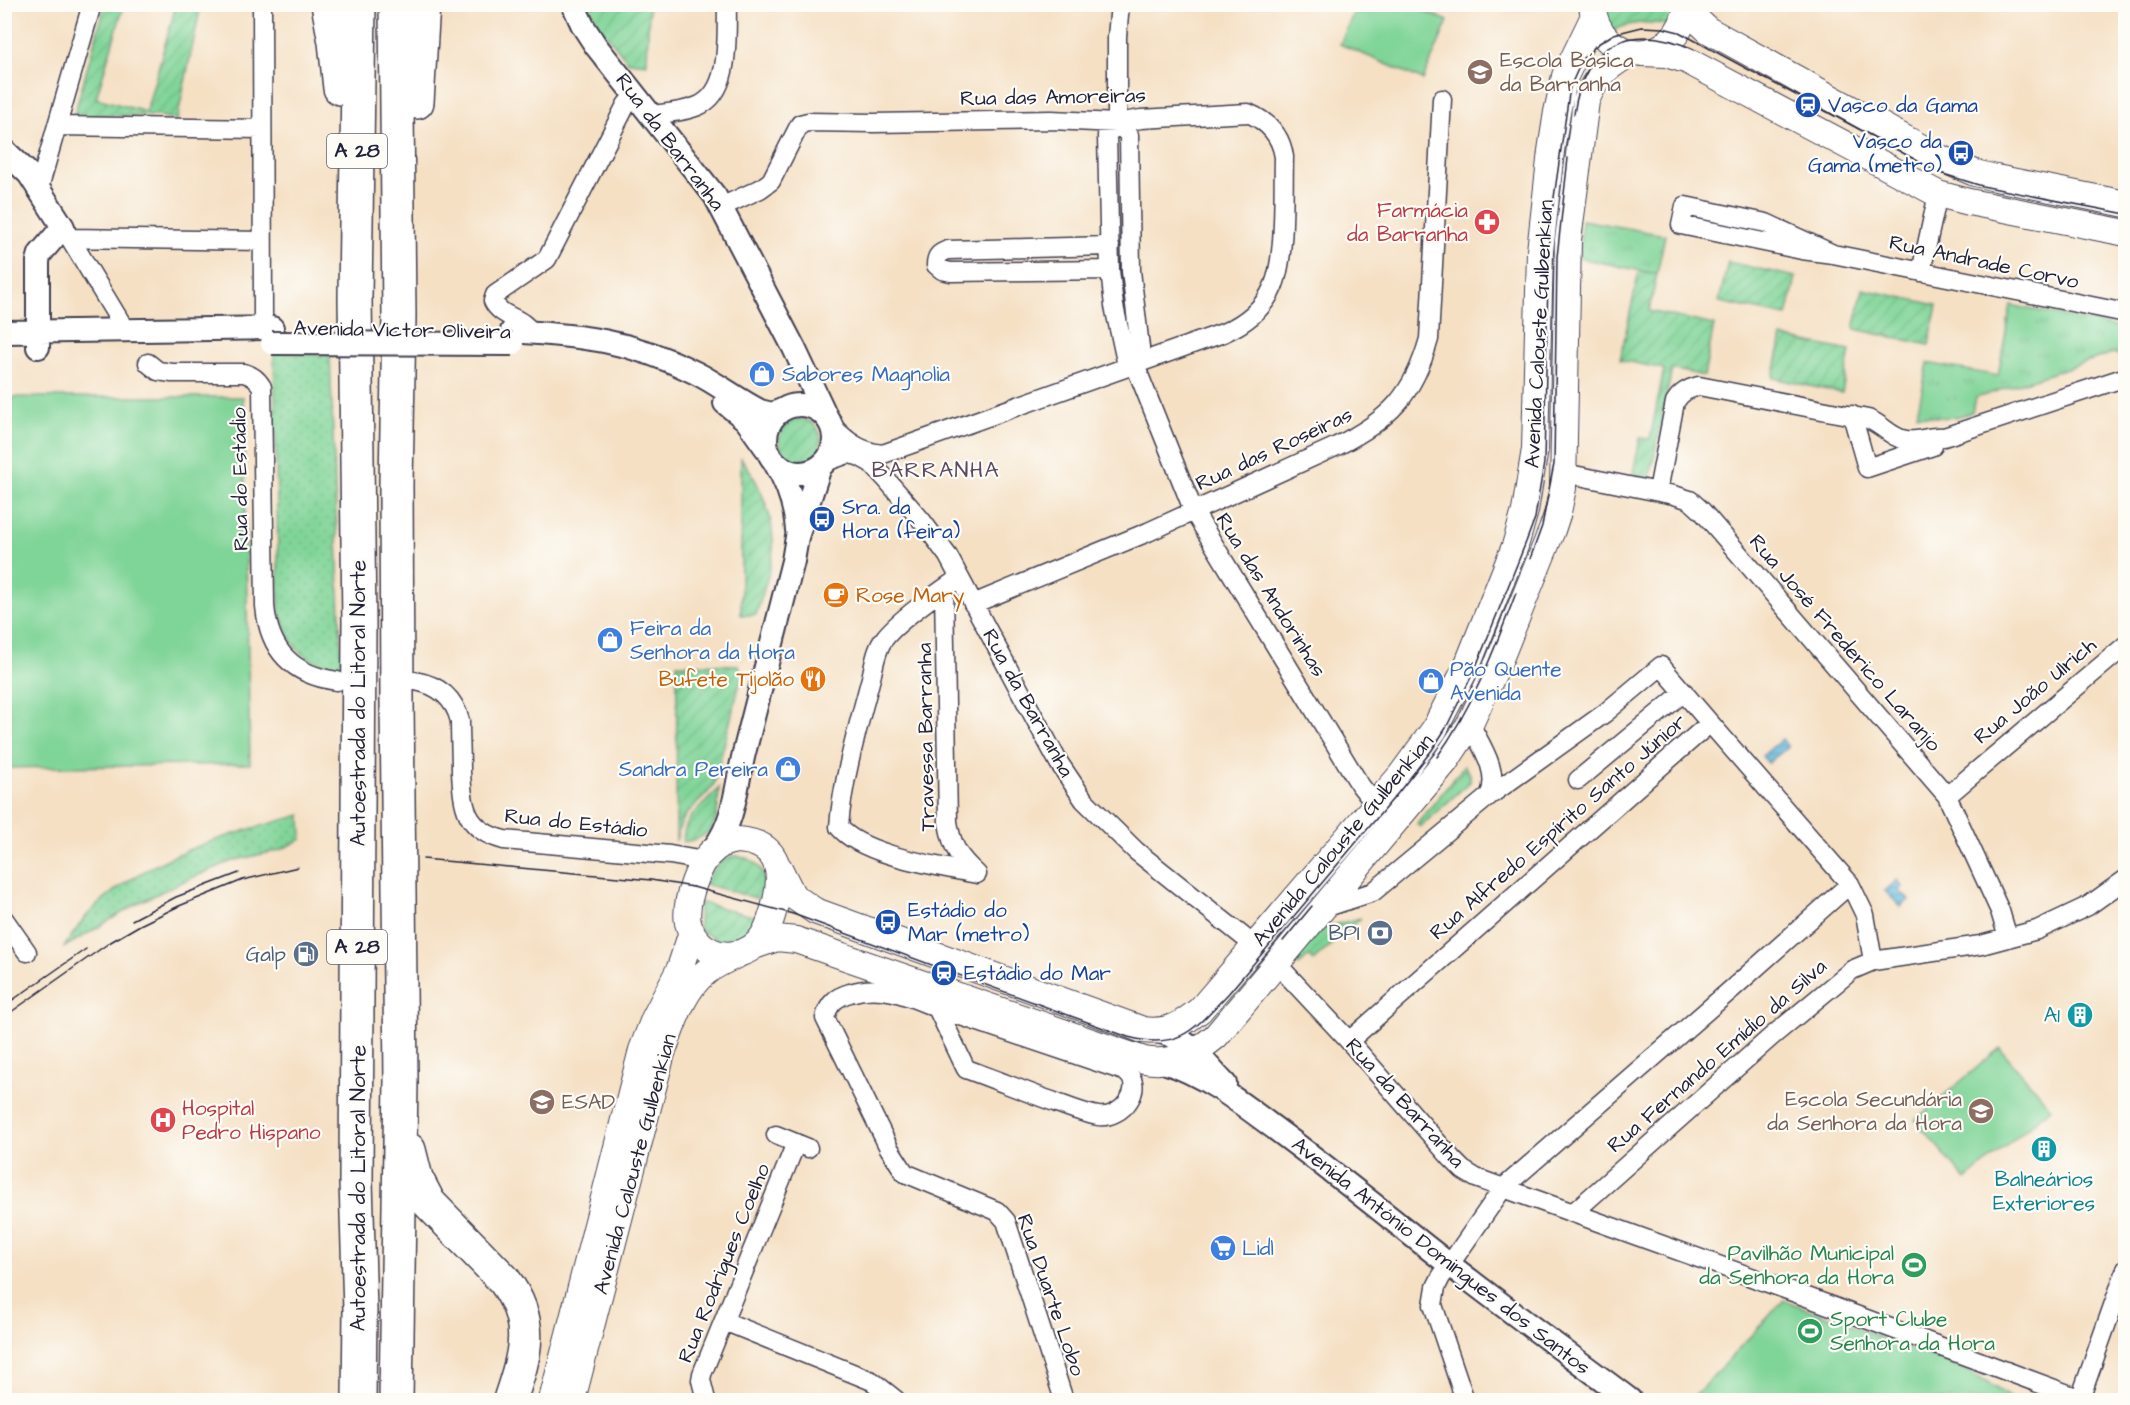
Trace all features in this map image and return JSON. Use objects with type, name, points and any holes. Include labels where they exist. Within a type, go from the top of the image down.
[{"type":"highway","points":[[328,4],[337,60],[355,297]]},
{"type":"highway","name":"Autoestrada do Litoral Norte","points":[[359,4],[355,297],[359,623],[357,1159],[359,1401]]},
{"type":"highway","name":"Autoestrada do Litoral Norte","points":[[396,4],[399,316],[396,495],[401,1080],[396,1401]]},
{"type":"highway","points":[[399,316],[414,188],[414,146],[423,4]]},
{"type":"highway","points":[[401,1080],[408,1147],[422,1191],[429,1203],[504,1280],[521,1310],[525,1329],[523,1365],[510,1401]]},
{"type":"main road","name":"Avenida Calouste Gulbenkian","points":[[572,1401],[662,1053],[678,1012],[694,984],[708,970],[746,950],[777,938],[796,940],[1125,1055],[1164,1062],[1183,1057],[1210,1042],[1225,1026],[1436,775],[1470,724],[1499,661],[1552,531],[1560,502],[1564,473],[1568,240],[1586,101],[1592,86],[1603,71],[1637,53],[1664,47],[1673,40],[1685,20],[1687,5]]},
{"type":"main road","points":[[1687,5],[1696,19],[1708,30],[1942,159],[1975,173],[2126,204]]},
{"type":"main road","name":"Avenida Calouste Gulbenkian","points":[[1156,1031],[1169,1030],[1178,1026],[1200,1010],[1255,946],[1434,730],[1467,666],[1515,546],[1525,511],[1535,449],[1540,251],[1551,151],[1565,76],[1589,8]]},
{"type":"main road","points":[[1589,8],[1606,39],[1623,50],[1666,54],[1686,60],[1938,194],[2126,233]]},
{"type":"main road","points":[[779,868],[780,886],[772,916],[764,934],[746,950],[725,955],[708,950],[696,939],[689,924],[688,908],[696,877],[709,854],[722,844],[745,840],[760,846],[772,857],[779,868],[793,896],[814,911],[1143,1030],[1156,1031]]},
{"type":"main road","name":"Avenida Calouste Gulbenkian","points":[[552,1401],[642,1050],[654,1019],[680,969],[692,932]]},
{"type":"street","points":[[39,188],[92,4]]},
{"type":"street","points":[[261,4],[261,242],[269,329]]},
{"type":"street","name":"Rua da Barranha","points":[[573,4],[596,46],[708,186],[722,207],[829,422],[848,442],[859,448]]},
{"type":"street","points":[[652,115],[693,108],[712,97],[724,70],[727,4]]},
{"type":"street","name":"Rua das Andorinhas","points":[[1120,4],[1117,123],[1107,135],[1110,270],[1114,306],[1126,361],[1135,365],[1194,512],[1360,785],[1375,804]]},
{"type":"street","points":[[519,336],[526,324],[518,318],[499,311],[493,301],[495,295],[547,259],[626,105],[635,94]]},
{"type":"street","name":"Rua das Roseiras","points":[[973,604],[1194,512],[1365,432],[1390,411],[1414,379],[1429,339],[1442,99]]},
{"type":"street","name":"Rua das Amoreiras","points":[[722,207],[760,189],[771,181],[800,124],[808,122],[1050,120],[1117,123],[1142,119],[1248,113],[1259,118],[1278,137],[1284,157],[1279,258],[1273,288],[1247,321],[1238,327],[1135,365],[900,449],[884,454],[859,448]]},
{"type":"street","name":"Rua das Andorinhas","points":[[1117,123],[1129,135],[1131,271],[1141,356],[1135,365]]},
{"type":"street","points":[[57,126],[261,129]]},
{"type":"street","points":[[4,150],[19,162],[39,188],[120,321]]},
{"type":"street","points":[[1921,273],[1938,194]]},
{"type":"street","name":"Rua Andrade Corvo","points":[[1833,254],[1766,224],[1685,206],[1681,225],[2126,313]]},
{"type":"street","points":[[38,339],[38,261],[40,254],[66,233],[261,242]]},
{"type":"street","points":[[1110,246],[948,250],[941,252],[936,258],[936,265],[942,270],[951,272],[1110,270]]},
{"type":"street","name":"Avenida Victor Oliveira","points":[[4,347],[38,339],[269,329],[589,337],[658,355],[698,374],[760,411],[772,414],[785,409]]},
{"type":"street","name":"Avenida Victor Oliveira","points":[[4,332],[38,339]]},
{"type":"street","name":"Avenida Victor Oliveira","points":[[519,336],[582,347],[639,361],[666,371],[734,409],[754,428],[785,480],[796,513],[797,537]]},
{"type":"street","name":"Rua da Barranha","points":[[785,409],[794,395],[794,348]]},
{"type":"street","name":"Rua do Estádio","points":[[148,363],[158,371],[244,373],[253,375],[258,380],[262,387],[264,606],[268,627],[280,653],[298,670],[311,676],[337,681]]},
{"type":"street","points":[[1658,491],[1675,402],[1685,391],[1706,386],[1852,416],[1877,422],[1894,436],[1905,440],[1944,437],[2126,377]]},
{"type":"street","points":[[709,854],[724,835],[729,823],[797,537],[823,464],[830,455],[834,441],[829,422],[813,407],[805,405],[785,409],[775,417],[767,429],[770,455],[782,469],[798,473],[823,464]]},
{"type":"street","points":[[1852,416],[1867,468],[1940,443],[1944,437]]},
{"type":"street","name":"Rua da Barranha","points":[[823,464],[848,454],[871,463],[936,539],[960,578],[1059,763],[1083,801],[1136,851],[1255,946]]},
{"type":"street","name":"Rua José Frederico Laranjo","points":[[1564,473],[1658,491],[1690,500],[1702,511],[1947,796],[2000,911],[2008,938]]},
{"type":"street","points":[[944,589],[960,578]]},
{"type":"street","name":"Travessa Barranha","points":[[944,589],[948,822],[951,840],[957,853],[976,874],[876,849],[854,841],[839,827],[840,808],[879,648],[883,639],[944,589]]},
{"type":"street","name":"Rua João Ulrich","points":[[1947,796],[2126,645]]},
{"type":"street","name":"Avenida Calouste Gulbenkian","points":[[1322,909],[1374,892],[1489,796],[1605,713],[1661,666],[1684,692]]},
{"type":"street","name":"Rua do Estádio","points":[[415,681],[435,687],[446,695],[457,710],[460,721],[462,801],[468,816],[484,832],[504,840],[670,855],[709,854]]},
{"type":"street","points":[[1578,780],[1684,692],[1710,723]]},
{"type":"street","points":[[1446,706],[1455,707],[1461,711],[1470,724],[1493,775],[1489,796]]},
{"type":"street","name":"Rua Alfredo Espírito Santo Júnior","points":[[1350,1041],[1710,723],[1850,884],[1865,915],[1873,961]]},
{"type":"street","points":[[736,791],[744,824],[760,846]]},
{"type":"street","name":"Rua Fernando Emídio da Silva","points":[[1574,1212],[1852,969],[1873,961],[1981,945],[2037,930],[2088,906],[2126,879]]},
{"type":"street","points":[[1465,1401],[1433,1305],[1436,1287],[1448,1265],[1503,1188],[1850,884]]},
{"type":"street","points":[[4,919],[27,952]]},
{"type":"street","name":"Rua da Barranha","points":[[1277,964],[1350,1041],[1463,1170],[1476,1178],[2082,1400]]},
{"type":"street","name":"Rua Duarte Lobo","points":[[937,1008],[892,990],[870,988],[835,999],[830,1004],[825,1018],[889,1148],[905,1173],[997,1211],[1006,1221],[1064,1401]]},
{"type":"street","points":[[937,1008],[1124,1071],[1131,1077],[1133,1083],[1129,1101],[1117,1113],[1100,1116],[966,1069],[937,1008]]},
{"type":"street","name":"Avenida António Domingues dos Santos","points":[[1225,1026],[1218,1044],[1220,1059],[1234,1089],[1252,1111]]},
{"type":"street","points":[[1156,1031],[1179,1038],[1196,1051],[1206,1065],[1252,1111]]},
{"type":"street","name":"Avenida António Domingues dos Santos","points":[[1164,1062],[1203,1079],[1252,1111],[1448,1265],[1630,1401]]},
{"type":"street","name":"Rua Rodrigues Coelho","points":[[706,1401],[701,1380],[702,1374],[802,1146],[776,1135]]},
{"type":"street","points":[[2082,1400],[2126,1269]]},
{"type":"street","points":[[724,1321],[872,1381],[896,1401]]},
{"type":"green space","points":[[1601,4],[1678,5],[1673,26],[1641,23],[1610,32]]},
{"type":"green space","points":[[105,5],[124,5],[96,98],[146,112],[176,5],[201,5],[177,120],[159,116],[74,115]]},
{"type":"green space","points":[[588,5],[649,5],[647,64],[628,62],[598,24]]},
{"type":"green space","points":[[1357,5],[1410,5],[1448,21],[1423,80],[1340,44]]},
{"type":"green space","points":[[1582,220],[1665,235],[1657,274],[1579,258]]},
{"type":"green space","points":[[1728,262],[1796,277],[1787,316],[1719,302]]},
{"type":"green space","points":[[1639,271],[1657,274],[1649,311],[1714,325],[1704,376],[1672,369],[1650,477],[1641,480],[1633,473],[1640,438],[1650,439],[1664,369],[1620,360]]},
{"type":"green space","points":[[1863,289],[1937,305],[1929,345],[1854,329]]},
{"type":"green space","points":[[2011,305],[2125,329],[2125,351],[1976,398],[1972,412],[1965,415],[1945,418],[1917,414],[1928,363],[1998,376]]},
{"type":"green space","points":[[1782,337],[1850,351],[1842,393],[1773,378]]},
{"type":"green space","points":[[274,353],[330,355],[342,669],[315,661],[299,652],[289,636],[279,611]]},
{"type":"green space","points":[[5,397],[243,397],[250,764],[5,768]]},
{"type":"green space","points":[[800,419],[815,425],[821,440],[815,455],[800,461],[785,455],[779,440],[785,425]]},
{"type":"green space","points":[[741,458],[760,490],[772,526],[773,551],[756,615],[741,615]]},
{"type":"green space","points":[[677,664],[739,665],[742,675],[714,784],[683,820],[676,841]]},
{"type":"green space","points":[[1464,766],[1470,774],[1470,782],[1420,827],[1417,824]]},
{"type":"green space","points":[[719,788],[718,808],[710,831],[704,836],[683,842],[684,832],[695,812]]},
{"type":"green space","points":[[301,815],[302,839],[280,850],[232,861],[182,882],[140,902],[63,948],[94,908],[117,889],[165,860],[218,839]]},
{"type":"green space","points":[[733,856],[743,857],[757,864],[764,876],[767,901],[704,884],[715,867],[723,860]]},
{"type":"green space","points":[[699,902],[760,918],[754,931],[730,947],[699,930]]},
{"type":"green space","points":[[1361,918],[1313,961],[1309,956],[1299,965],[1293,960],[1319,929]]},
{"type":"green space","points":[[2000,1048],[2051,1108],[1966,1180],[1915,1120]]},
{"type":"green space","name":"Sport Clube Senhora da Hora","points":[[1784,1300],[1831,1318],[1835,1314],[1874,1335],[1954,1365],[2013,1400],[1691,1400]]},
{"type":"water","points":[[1782,739],[1788,747],[1768,763],[1762,756]]},
{"type":"water","points":[[1897,880],[1903,887],[1899,890],[1909,900],[1901,907],[1885,891]]},
{"type":"tram line","points":[[423,859],[651,880],[693,887],[793,914],[1128,1037],[1146,1041],[1174,1039],[1196,1026],[1228,994],[1398,793],[1432,750],[1446,728],[1475,669],[1535,518],[1544,463],[1549,232],[1570,87],[1583,58],[1598,44],[1614,34],[1642,27],[1663,28],[1679,32],[1940,173],[1982,186],[2126,214]]},
{"type":"tram line","points":[[1574,114],[1579,90],[1588,70],[1600,55],[1614,44],[1631,38],[1650,37],[1672,41],[1695,50]]},
{"type":"tram line","points":[[1530,559],[1542,526],[1554,464],[1557,257],[1568,158]]},
{"type":"tram line","points":[[1437,757],[1472,698],[1516,593]]},
{"type":"tram line","points":[[4,1017],[109,943],[140,925],[243,880],[298,867]]},
{"type":"tram line","points":[[132,920],[176,897],[239,873]]},
{"type":"tram line","points":[[1283,941],[1312,906]]},
{"type":"tram line","points":[[4,1006],[86,949]]},
{"type":"place","name":"Escola Básica da Barranha","points":[[1480,72]]},
{"type":"place","name":"Vasco da Gama","points":[[1808,105]]},
{"type":"place","name":"Vasco da Gama (metro)","points":[[1961,153]]},
{"type":"place","name":"Farmácia da Barranha","points":[[1487,222]]},
{"type":"place","name":"Sabores Magnolia","points":[[762,374]]},
{"type":"place","name":"Sra. da Hora (feira)","points":[[822,519]]},
{"type":"place","name":"Rose Mary","points":[[836,595]]},
{"type":"place","name":"Feira da Senhora da Hora","points":[[610,640]]},
{"type":"place","name":"Bufete Tijolão","points":[[813,679]]},
{"type":"place","name":"Pão Quente Avenida","points":[[1431,681]]},
{"type":"place","name":"Sandra Pereira","points":[[788,769]]},
{"type":"place","name":"Estádio do Mar (metro)","points":[[888,922]]},
{"type":"place","name":"BPI","points":[[1380,933]]},
{"type":"place","name":"Galp","points":[[306,954]]},
{"type":"place","name":"Estádio do Mar","points":[[944,973]]},
{"type":"place","name":"A1","points":[[2080,1015]]},
{"type":"place","name":"ESAD","points":[[542,1102]]},
{"type":"place","name":"Escola Secundária da Senhora da Hora","points":[[1981,1111]]},
{"type":"place","name":"Hospital Pedro Hispano","points":[[163,1120]]},
{"type":"place","name":"Balneários Exteriores","points":[[2044,1149]]},
{"type":"place","name":"Lidl","points":[[1223,1248]]},
{"type":"place","name":"Pavilhão Municipal da Senhora da Hora","points":[[1914,1265]]},
{"type":"place","name":"Sport Clube Senhora da Hora","points":[[1810,1331]]},
{"type":"district","name":"BARRANHA","points":[[936,470]]}]
